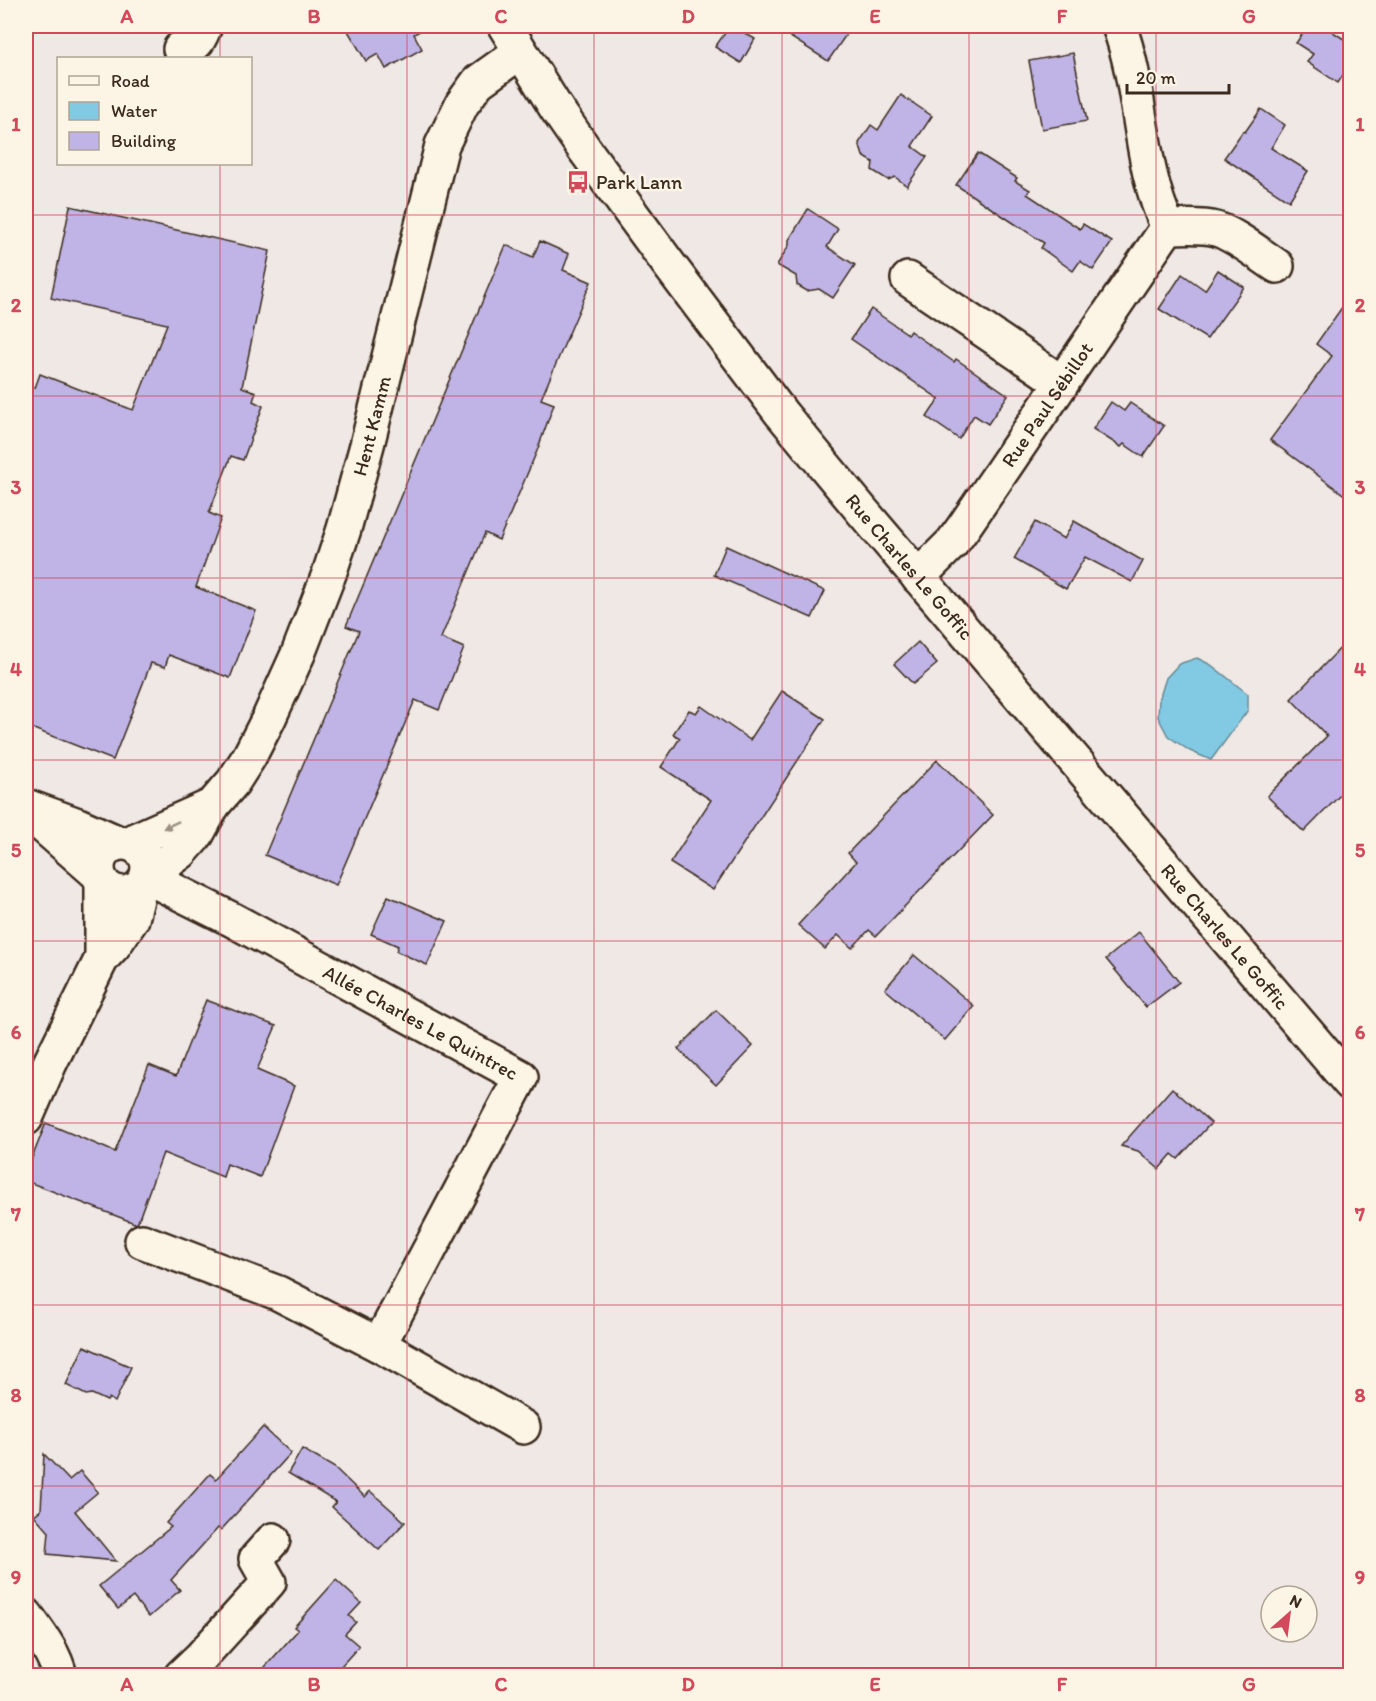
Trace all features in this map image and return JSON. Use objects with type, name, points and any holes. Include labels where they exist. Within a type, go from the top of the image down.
[{"type":"street","points":[[180,49],[190,48],[196,43],[205,26]]},
{"type":"street","points":[[1119,26],[1128,48],[1154,188],[1161,213],[1168,227],[1216,230],[1227,234],[1277,266]]},
{"type":"street","name":"Rue Charles Le Goffic","points":[[513,39],[585,150],[740,361],[814,454],[1350,1083]]},
{"type":"street","name":"Hent Kamm","points":[[145,878],[181,852],[197,834],[213,805],[238,774],[269,718],[298,654],[344,529],[442,145],[462,104],[513,39]]},
{"type":"street","name":"Rue Paul Sébillot","points":[[918,577],[946,550],[963,528],[1168,227]]},
{"type":"street","points":[[908,279],[1062,383]]},
{"type":"street","name":"Hent Kamm","points":[[123,843],[213,805]]},
{"type":"street","points":[[26,806],[135,846],[144,854],[148,865],[132,919],[102,958],[50,1063],[26,1118]]},
{"type":"street","points":[[26,812],[100,878],[107,888],[129,893],[145,878]]},
{"type":"street","points":[[102,958],[99,859],[108,847],[123,843]]},
{"type":"street","name":"Allée Charles Le Quintrec","points":[[145,878],[233,920],[521,1077],[379,1345]]},
{"type":"street","points":[[142,1240],[278,1293],[379,1345],[523,1427]]},
{"type":"street","points":[[181,1676],[270,1582],[256,1560],[273,1540]]},
{"type":"street","points":[[26,1615],[38,1630],[54,1659],[60,1676]]},
{"type":"water","points":[[1197,658],[1211,665],[1248,694],[1248,710],[1211,760],[1190,751],[1168,736],[1158,717],[1159,700],[1166,678],[1179,664]]},
{"type":"building","points":[[345,26],[429,26],[414,34],[422,49],[386,69],[378,54],[366,61]]},
{"type":"building","points":[[730,26],[755,39],[741,63],[715,47]]},
{"type":"building","points":[[773,26],[852,26],[828,61]]},
{"type":"building","points":[[1308,26],[1324,26],[1350,43],[1350,64],[1338,83],[1307,62],[1313,54],[1296,43]]},
{"type":"building","points":[[1073,53],[1087,121],[1042,129],[1029,61]]},
{"type":"building","points":[[901,95],[932,116],[912,146],[927,157],[907,186],[895,177],[888,180],[872,170],[873,162],[863,156],[859,143],[871,125],[878,130]]},
{"type":"building","points":[[1261,109],[1285,125],[1271,148],[1308,171],[1289,201],[1224,158]]},
{"type":"building","points":[[978,153],[1017,178],[1015,181],[1030,190],[1027,194],[1080,229],[1083,224],[1112,242],[1093,270],[1080,261],[1073,271],[1041,248],[1044,243],[956,185]]},
{"type":"building","points":[[70,206],[270,251],[242,387],[256,392],[253,401],[263,406],[243,460],[231,456],[209,513],[221,518],[196,587],[256,611],[230,678],[169,655],[165,667],[151,663],[113,760],[26,726],[26,384],[35,388],[40,374],[133,410],[167,324],[51,298]]},
{"type":"building","points":[[808,209],[838,229],[827,247],[855,265],[833,298],[819,289],[807,291],[797,285],[796,276],[777,265]]},
{"type":"building","points":[[540,241],[569,254],[563,270],[591,282],[541,399],[554,404],[537,451],[499,540],[485,533],[441,638],[464,648],[439,710],[415,700],[336,885],[265,855],[359,631],[346,626],[506,245],[533,257]]},
{"type":"building","points":[[1218,270],[1244,287],[1207,339],[1159,309],[1182,274],[1205,290]]},
{"type":"building","points":[[1350,296],[1350,499],[1270,440],[1332,356],[1316,344]]},
{"type":"building","points":[[871,309],[908,334],[910,331],[954,362],[956,359],[1008,395],[988,424],[974,415],[959,439],[927,417],[939,399],[851,339]]},
{"type":"building","points":[[1111,402],[1124,411],[1130,403],[1164,426],[1143,457],[1124,444],[1121,447],[1093,429]]},
{"type":"building","points":[[1074,521],[1143,561],[1132,582],[1085,557],[1066,589],[1014,559],[1035,522],[1064,539]]},
{"type":"building","points":[[726,546],[825,591],[812,618],[714,575]]},
{"type":"building","points":[[1350,638],[1350,785],[1304,832],[1267,796],[1327,736],[1291,699]]},
{"type":"building","points":[[918,642],[937,664],[913,684],[894,664]]},
{"type":"building","points":[[782,691],[825,719],[713,890],[670,863],[711,800],[661,767],[680,738],[673,734],[689,710],[696,713],[701,706],[750,740]]},
{"type":"building","points":[[937,760],[993,815],[876,936],[869,930],[852,948],[838,935],[825,949],[798,925],[856,862],[848,853]]},
{"type":"building","points":[[388,896],[447,921],[427,965],[396,951],[398,946],[371,934]]},
{"type":"building","points":[[1139,932],[1179,982],[1146,1007],[1106,959]]},
{"type":"building","points":[[914,955],[974,1006],[945,1040],[885,989]]},
{"type":"building","points":[[206,1000],[276,1026],[257,1070],[294,1086],[260,1177],[227,1164],[223,1177],[163,1153],[137,1224],[26,1181],[26,1173],[46,1123],[115,1152],[149,1065],[176,1076]]},
{"type":"building","points":[[716,1010],[753,1046],[716,1085],[678,1049]]},
{"type":"building","points":[[1172,1088],[1211,1123],[1178,1159],[1172,1154],[1159,1169],[1138,1151],[1121,1146]]},
{"type":"building","points":[[84,1346],[131,1367],[115,1402],[109,1398],[107,1401],[92,1394],[86,1395],[66,1385]]},
{"type":"building","points":[[263,1427],[291,1453],[221,1530],[218,1528],[171,1580],[180,1590],[149,1617],[133,1597],[118,1609],[99,1586],[171,1527],[166,1523],[210,1474],[216,1479]]},
{"type":"building","points":[[302,1449],[335,1468],[365,1497],[370,1491],[405,1522],[379,1550],[332,1507],[336,1502],[288,1473]]},
{"type":"building","points":[[44,1454],[69,1480],[80,1471],[98,1492],[75,1511],[116,1561],[47,1554],[49,1532],[34,1515],[41,1510]]},
{"type":"building","points":[[336,1580],[361,1603],[349,1616],[356,1622],[345,1634],[359,1646],[332,1676],[257,1676],[298,1630],[294,1627]]},
{"type":"place","name":"Park Lann","points":[[578,182]]}]
